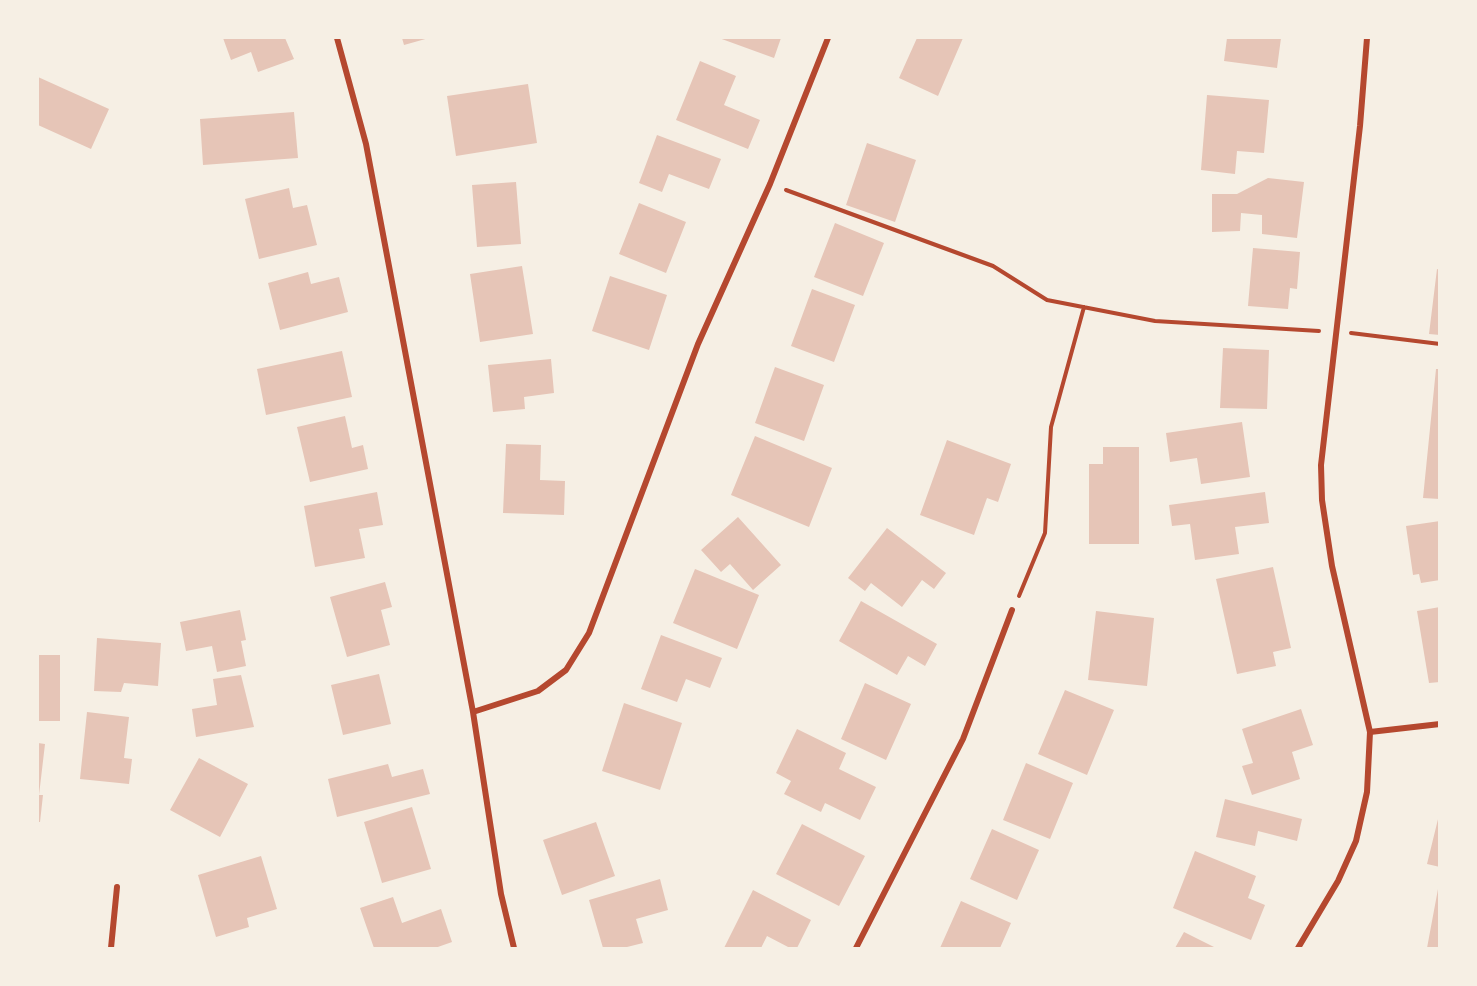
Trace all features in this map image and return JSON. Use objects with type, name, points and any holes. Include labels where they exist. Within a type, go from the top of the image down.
[{"type":"street","points":[[337,38],[366,144],[473,712],[501,894],[514,948]]},
{"type":"street","points":[[473,712],[538,690],[566,670],[589,633],[698,344],[770,184],[828,38]]},
{"type":"street","points":[[1298,948],[1338,881],[1356,841],[1367,792],[1370,732],[1332,566],[1322,500],[1321,465],[1338,332],[1367,38]]},
{"type":"street","points":[[856,948],[963,739],[1012,610]]},
{"type":"street","points":[[1370,732],[1440,724]]},
{"type":"street","points":[[111,948],[117,887]]},
{"type":"path","points":[[770,184],[993,266],[1047,300],[1155,321],[1338,332],[1440,344]]},
{"type":"path","points":[[1012,610],[1045,533],[1051,427],[1084,307]]},
{"type":"building","points":[[223,38],[285,38],[294,59],[258,72],[251,52],[231,60]]},
{"type":"building","points":[[402,38],[429,38],[404,45]]},
{"type":"building","points":[[719,38],[781,38],[774,58]]},
{"type":"building","points":[[917,38],[963,38],[938,96],[899,78]]},
{"type":"building","points":[[1227,38],[1281,38],[1277,68],[1224,61]]},
{"type":"building","points":[[700,61],[736,76],[724,105],[760,120],[748,149],[676,120]]},
{"type":"building","points":[[38,77],[109,109],[91,149],[38,125]]},
{"type":"building","points":[[528,84],[537,143],[456,156],[447,96]]},
{"type":"building","points":[[1207,95],[1269,100],[1264,153],[1237,151],[1235,174],[1201,170]]},
{"type":"building","points":[[294,112],[298,158],[203,165],[200,119]]},
{"type":"building","points":[[657,135],[721,159],[709,189],[669,174],[662,192],[639,183]]},
{"type":"building","points":[[867,143],[916,160],[895,222],[846,205]]},
{"type":"building","points":[[1268,178],[1304,182],[1297,238],[1262,234],[1262,215],[1241,213],[1240,231],[1212,232],[1212,194],[1237,194]]},
{"type":"building","points":[[516,182],[521,244],[477,247],[472,185]]},
{"type":"building","points":[[289,188],[293,208],[307,205],[317,245],[259,259],[245,199]]},
{"type":"building","points":[[639,203],[686,222],[666,273],[619,254]]},
{"type":"building","points":[[835,223],[884,243],[863,296],[814,277]]},
{"type":"building","points":[[1253,248],[1300,252],[1297,289],[1290,288],[1288,309],[1248,306]]},
{"type":"building","points":[[522,266],[533,334],[480,342],[470,274]]},
{"type":"building","points":[[1437,269],[1440,270],[1440,335],[1429,334]]},
{"type":"building","points":[[308,272],[311,284],[339,277],[348,312],[280,330],[268,283]]},
{"type":"building","points":[[610,276],[667,295],[649,350],[592,331]]},
{"type":"building","points":[[812,289],[855,305],[834,362],[791,346]]},
{"type":"building","points":[[1223,348],[1269,350],[1267,409],[1220,408]]},
{"type":"building","points":[[342,351],[352,397],[266,415],[257,369]]},
{"type":"building","points":[[551,359],[554,393],[524,397],[525,409],[493,412],[488,365]]},
{"type":"building","points":[[775,367],[824,385],[804,441],[755,423]]},
{"type":"building","points":[[1436,369],[1440,369],[1440,499],[1423,498]]},
{"type":"building","points":[[345,416],[352,448],[363,445],[368,469],[310,482],[297,427]]},
{"type":"building","points":[[1242,422],[1250,477],[1201,484],[1197,458],[1170,462],[1166,433]]},
{"type":"building","points":[[755,436],[832,468],[809,527],[731,495]]},
{"type":"building","points":[[947,440],[1011,464],[998,502],[987,498],[974,535],[920,515]]},
{"type":"building","points":[[506,444],[541,445],[540,480],[565,481],[564,515],[503,513]]},
{"type":"building","points":[[1103,447],[1139,447],[1139,544],[1089,544],[1089,464],[1103,464]]},
{"type":"building","points":[[377,492],[383,525],[359,529],[365,558],[315,567],[304,506]]},
{"type":"building","points":[[1265,492],[1269,523],[1235,527],[1239,554],[1195,560],[1190,524],[1172,526],[1169,505]]},
{"type":"building","points":[[738,517],[781,565],[753,590],[730,564],[721,572],[701,550]]},
{"type":"building","points":[[1440,521],[1440,580],[1421,583],[1419,574],[1413,575],[1406,526]]},
{"type":"building","points":[[887,528],[946,573],[934,589],[922,580],[902,607],[871,583],[865,591],[848,578]]},
{"type":"building","points":[[1273,567],[1291,648],[1273,652],[1276,666],[1237,674],[1216,579]]},
{"type":"building","points":[[695,569],[759,595],[737,649],[673,623]]},
{"type":"building","points":[[385,582],[392,607],[381,610],[390,645],[347,657],[330,597]]},
{"type":"building","points":[[861,601],[937,644],[925,666],[908,656],[897,675],[839,641]]},
{"type":"building","points":[[1440,607],[1440,682],[1429,683],[1417,611]]},
{"type":"building","points":[[240,610],[246,640],[241,641],[246,666],[217,672],[212,646],[186,651],[180,622]]},
{"type":"building","points":[[1096,611],[1154,618],[1147,686],[1088,680]]},
{"type":"building","points":[[661,635],[722,658],[710,688],[686,679],[677,702],[641,689]]},
{"type":"building","points":[[97,638],[161,643],[158,686],[124,683],[121,692],[94,691]]},
{"type":"building","points":[[38,655],[60,655],[60,721],[38,721]]},
{"type":"building","points":[[379,674],[391,724],[343,735],[331,685]]},
{"type":"building","points":[[241,675],[254,727],[196,737],[192,709],[217,705],[213,679]]},
{"type":"building","points":[[865,683],[911,704],[886,760],[841,739]]},
{"type":"building","points":[[1065,690],[1114,710],[1087,775],[1038,754]]},
{"type":"building","points":[[624,703],[682,723],[660,790],[602,771]]},
{"type":"building","points":[[1301,709],[1313,745],[1292,752],[1300,779],[1252,795],[1242,766],[1253,763],[1242,729]]},
{"type":"building","points":[[87,712],[129,717],[124,758],[132,759],[129,784],[80,779]]},
{"type":"building","points":[[797,729],[846,753],[839,769],[876,787],[860,820],[825,803],[821,812],[784,794],[791,781],[776,773]]},
{"type":"building","points":[[38,743],[45,744],[39,795],[43,795],[40,822],[38,822]]},
{"type":"building","points":[[199,758],[248,784],[220,837],[170,810]]},
{"type":"building","points":[[1026,763],[1073,783],[1050,839],[1003,820]]},
{"type":"building","points":[[388,764],[392,777],[423,769],[430,794],[337,817],[328,779]]},
{"type":"building","points":[[1225,799],[1302,819],[1297,841],[1258,831],[1255,846],[1216,837]]},
{"type":"building","points":[[412,807],[431,869],[382,883],[364,822]]},
{"type":"building","points":[[1440,811],[1440,867],[1427,864]]},
{"type":"building","points":[[596,822],[615,876],[562,895],[543,840]]},
{"type":"building","points":[[802,824],[865,856],[839,906],[776,874]]},
{"type":"building","points":[[992,829],[1039,850],[1017,900],[970,879]]},
{"type":"building","points":[[1195,851],[1256,876],[1248,898],[1265,905],[1251,940],[1173,908]]},
{"type":"building","points":[[261,856],[277,909],[247,918],[249,927],[216,937],[198,875]]},
{"type":"building","points":[[660,879],[668,910],[636,919],[643,943],[623,948],[603,948],[589,900]]},
{"type":"building","points":[[1438,889],[1440,948],[1427,948]]},
{"type":"building","points":[[753,890],[811,920],[797,948],[790,948],[767,936],[761,948],[724,948]]},
{"type":"building","points":[[393,897],[402,923],[441,909],[452,942],[435,948],[374,948],[360,908]]},
{"type":"building","points":[[961,901],[1011,923],[1000,948],[940,948]]},
{"type":"building","points":[[1184,932],[1216,948],[1175,948]]}]
